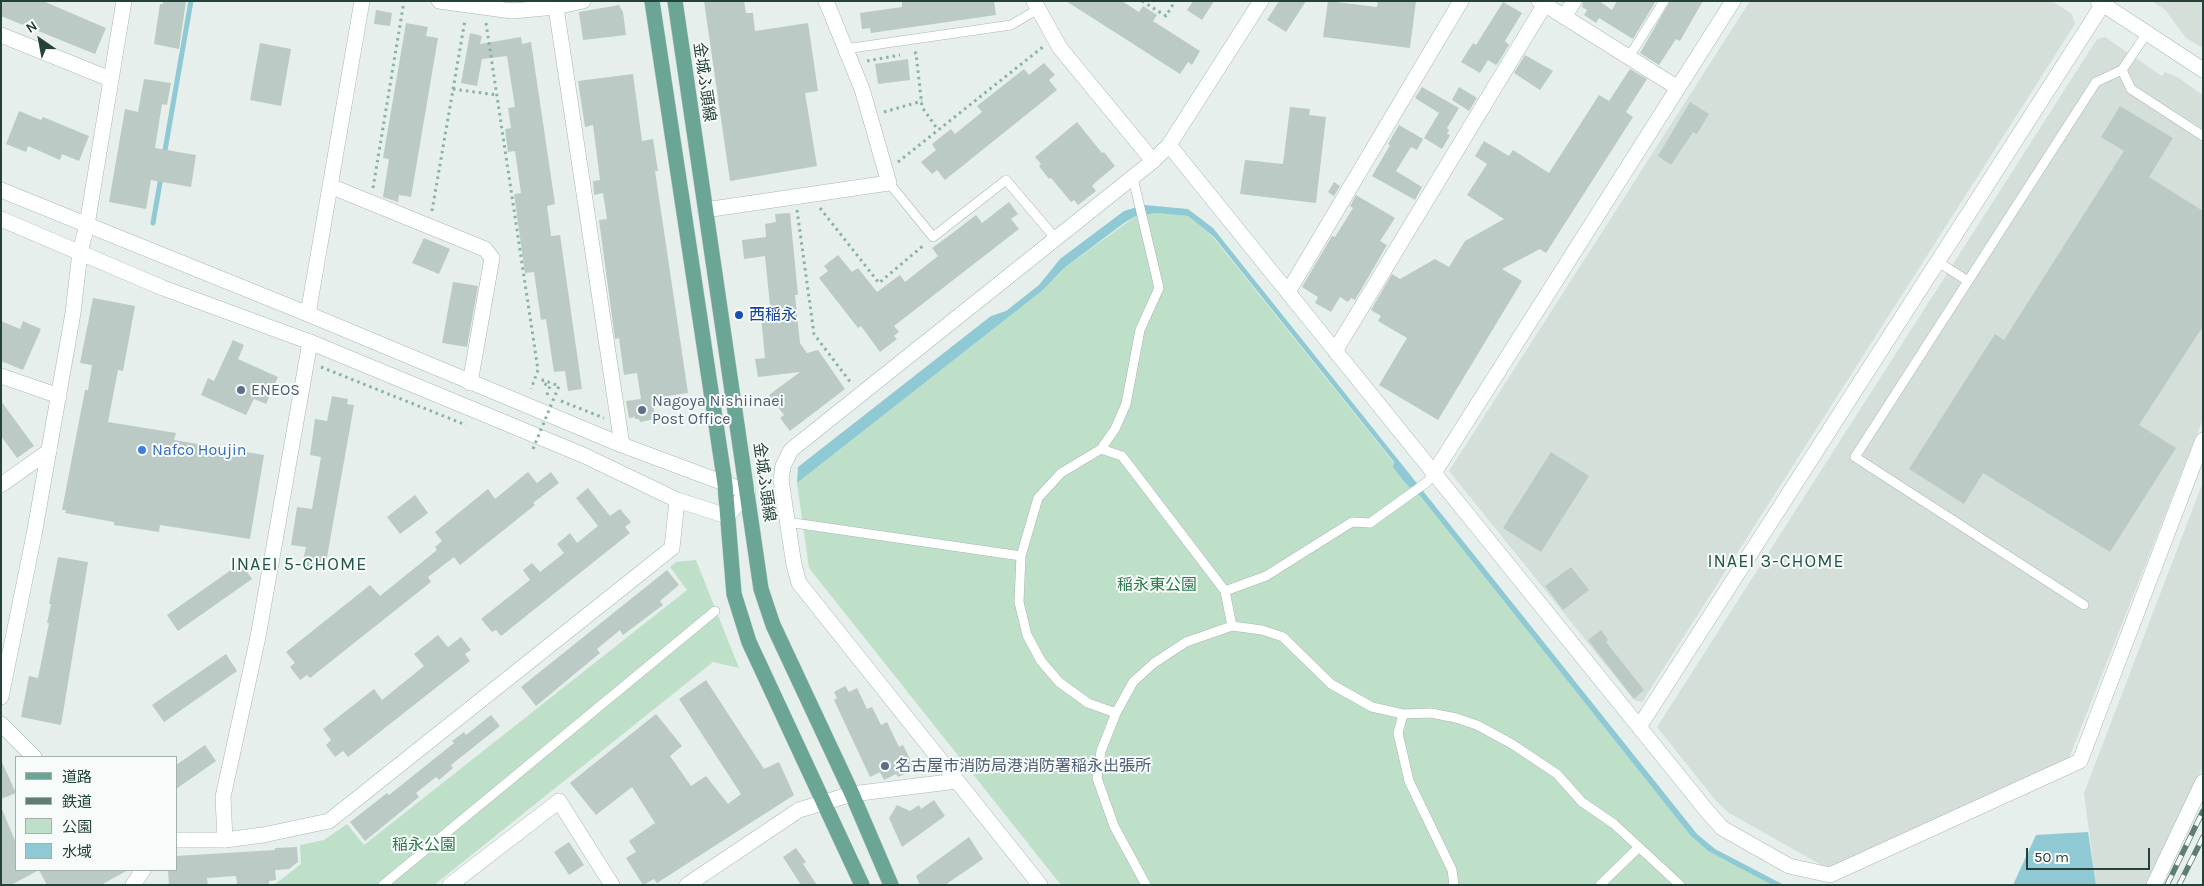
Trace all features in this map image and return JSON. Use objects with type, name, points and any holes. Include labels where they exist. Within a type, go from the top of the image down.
[{"type":"main road","points":[[652,1],[725,484],[734,594],[749,642],[862,885]]},
{"type":"main road","name":"金城ふ頭線","points":[[675,1],[761,588],[772,625],[852,794],[891,885]]},
{"type":"street","points":[[1,697],[50,451],[73,313],[80,252],[87,225],[124,1]]},
{"type":"street","points":[[308,314],[362,1]]},
{"type":"street","points":[[439,1],[512,11],[584,1]]},
{"type":"street","points":[[705,210],[802,196],[887,177],[862,89],[826,1]]},
{"type":"street","points":[[1040,885],[799,583],[781,480],[783,466],[791,450],[1153,161],[1169,145],[1261,1]]},
{"type":"street","points":[[1288,292],[1461,1]]},
{"type":"street","points":[[1564,17],[1574,1]]},
{"type":"street","points":[[1430,478],[1733,1]]},
{"type":"street","points":[[1335,351],[1542,3],[1678,88]]},
{"type":"street","points":[[1639,727],[1938,262],[2101,3],[2203,70]]},
{"type":"street","points":[[556,4],[622,445]]},
{"type":"street","points":[[1036,5],[1060,48],[1153,161]]},
{"type":"street","points":[[1,35],[110,79]]},
{"type":"street","points":[[1169,145],[1335,351],[1430,478],[1722,828],[1788,866],[1830,875],[2080,761],[2203,440]]},
{"type":"street","points":[[330,186],[484,249],[492,258],[470,383]]},
{"type":"street","points":[[1,190],[308,314],[622,445],[748,492],[727,516],[676,500],[583,455],[310,342],[163,288],[1,219]]},
{"type":"street","points":[[225,840],[223,797],[258,637],[310,342]]},
{"type":"street","points":[[1,376],[58,396]]},
{"type":"street","points":[[1,485],[50,451]]},
{"type":"street","points":[[178,840],[225,840],[329,821],[672,548],[676,500]]},
{"type":"street","points":[[1,724],[33,756]]},
{"type":"street","points":[[687,885],[799,810],[852,794],[957,781]]},
{"type":"street","points":[[2154,885],[2203,782]]},
{"type":"street","points":[[450,885],[559,801],[612,885]]},
{"type":"street","points":[[133,885],[142,871]]},
{"type":"lane","points":[[1629,57],[1664,1]]},
{"type":"lane","points":[[845,49],[1011,25],[1036,5]]},
{"type":"lane","points":[[2084,605],[1855,458],[2096,82],[2122,70],[2146,33]]},
{"type":"lane","points":[[2122,70],[2131,89],[2203,136]]},
{"type":"lane","points":[[887,177],[933,237],[1006,180],[1056,239]]},
{"type":"lane","points":[[1116,713],[1088,703],[1059,682],[1042,661],[1026,636],[1019,602],[1021,556],[1038,498],[1061,473],[1100,449],[1115,429],[1126,404],[1140,330],[1158,288],[1133,178]]},
{"type":"lane","points":[[1938,262],[1968,281]]},
{"type":"lane","points":[[1100,449],[1122,456],[1226,591],[1232,626]]},
{"type":"lane","points":[[1226,591],[1266,576],[1352,522],[1370,523],[1430,478]]},
{"type":"lane","points":[[787,522],[1021,556]]},
{"type":"lane","points":[[383,885],[715,611]]},
{"type":"lane","points":[[1146,885],[1114,826],[1097,778],[1100,751],[1116,713],[1133,682],[1154,663],[1186,642],[1232,626],[1262,630],[1283,638],[1331,684],[1372,707],[1403,714],[1431,713],[1456,718],[1477,725],[1512,744],[1558,774],[1582,802],[1614,824],[1680,885]]},
{"type":"lane","points":[[1403,714],[1398,733],[1408,781],[1452,870],[1454,885]]},
{"type":"lane","points":[[1600,885],[1638,848]]},
{"type":"path","points":[[371,202],[404,1]]},
{"type":"path","points":[[1142,1],[1166,16],[1175,1]]},
{"type":"path","points":[[429,226],[467,5]]},
{"type":"path","points":[[484,7],[538,370],[531,389]]},
{"type":"path","points":[[887,177],[938,130],[1054,38]]},
{"type":"path","points":[[851,64],[916,53],[922,106],[938,130]]},
{"type":"path","points":[[453,90],[497,95]]},
{"type":"path","points":[[870,116],[922,101]]},
{"type":"path","points":[[802,196],[879,283],[933,237]]},
{"type":"path","points":[[802,196],[814,334],[860,395]]},
{"type":"path","points":[[307,361],[471,427]]},
{"type":"path","points":[[533,449],[559,386],[543,380],[542,383],[550,386],[547,395]]},
{"type":"shaded area","points":[[1750,1],[2052,1],[2072,14],[2075,24],[1642,702],[1634,700],[1449,471]]},
{"type":"shaded area","points":[[2152,1],[2203,1],[2203,48],[2186,38],[2165,10]]},
{"type":"shaded area","points":[[2105,37],[2162,76],[2165,72],[2177,77],[2203,95],[2203,419],[2069,758],[2060,765],[2026,777],[1833,868],[1823,866],[1729,813],[1716,801],[1657,727],[2097,39]]},
{"type":"shaded area","points":[[2203,482],[2203,767],[2146,885],[2096,885],[2084,793]]},
{"type":"green space","name":"稲永東公園","points":[[1157,213],[1188,216],[1213,237],[1394,463],[1406,484],[1421,497],[1690,835],[1708,851],[1772,885],[1061,885],[809,568],[797,483],[1043,290],[1064,268],[1136,216]]},
{"type":"green space","name":"稲永公園","points":[[696,560],[739,668],[713,662],[434,885],[274,885],[301,864],[300,845],[324,840],[347,824],[364,845],[687,590],[670,567],[676,562]]},
{"type":"water","points":[[1144,205],[1188,209],[1213,228],[1697,834],[1715,849],[1784,885],[1772,885],[1708,851],[1690,835],[1421,497],[1406,484],[1393,467],[1394,462],[1214,237],[1188,216],[1157,213],[1136,216],[1124,223],[1064,268],[1043,290],[797,483],[798,467],[991,316],[1006,311],[1039,285],[1060,259],[1124,211]]},
{"type":"water","points":[[2088,832],[2096,885],[2013,885],[2036,835]]},
{"type":"building","points":[[1,1],[43,1],[106,28],[95,54],[1,16]]},
{"type":"building","points":[[163,1],[186,1],[179,49],[154,44],[160,4],[163,4]]},
{"type":"building","points":[[704,1],[744,1],[746,13],[753,13],[755,31],[808,23],[818,91],[805,93],[817,166],[730,181]]},
{"type":"building","points":[[902,1],[994,1],[996,15],[871,33],[870,28],[862,29],[860,13],[902,7]]},
{"type":"building","points":[[1066,1],[1122,1],[1139,12],[1143,6],[1157,15],[1153,21],[1200,51],[1192,65],[1188,62],[1180,74]]},
{"type":"building","points":[[1193,1],[1214,1],[1202,20],[1187,10]]},
{"type":"building","points":[[1279,1],[1306,1],[1286,32],[1267,20]]},
{"type":"building","points":[[1328,1],[1377,7],[1378,1],[1416,1],[1410,48],[1323,37]]},
{"type":"building","points":[[1583,1],[1599,1],[1612,10],[1617,1],[1656,1],[1633,39],[1599,18],[1596,23],[1584,15],[1587,10],[1582,7]]},
{"type":"building","points":[[1670,1],[1703,1],[1680,41],[1676,39],[1659,65],[1640,53]]},
{"type":"building","points":[[1503,2],[1522,13],[1505,41],[1509,45],[1498,63],[1496,65],[1488,60],[1480,73],[1461,62],[1473,43],[1476,45]]},
{"type":"building","points":[[619,5],[623,12],[626,35],[583,40],[579,12]]},
{"type":"building","points":[[376,10],[392,13],[390,26],[374,24]]},
{"type":"building","points":[[406,23],[428,27],[426,36],[438,38],[411,197],[399,195],[398,202],[383,197],[389,159],[383,158]]},
{"type":"building","points":[[470,33],[482,36],[480,44],[521,37],[522,44],[531,42],[555,204],[547,206],[551,236],[560,235],[582,389],[568,391],[565,371],[554,372],[546,319],[541,320],[534,272],[525,273],[514,194],[521,193],[515,151],[508,152],[505,129],[511,128],[508,108],[515,107],[507,56],[482,59],[477,86],[461,83]]},
{"type":"building","points":[[260,43],[291,49],[281,106],[250,100]]},
{"type":"building","points":[[1525,55],[1553,71],[1540,90],[1514,73]]},
{"type":"building","points":[[908,59],[910,80],[878,84],[875,64]]},
{"type":"building","points":[[1044,63],[1055,75],[1049,80],[1057,90],[945,180],[937,170],[932,174],[921,162],[936,150],[932,144],[951,129],[955,134],[982,112],[977,106],[1024,69],[1029,75]]},
{"type":"building","points":[[1630,69],[1647,79],[1626,112],[1633,117],[1546,253],[1540,249],[1502,269],[1522,281],[1438,420],[1379,385],[1407,338],[1378,321],[1381,316],[1371,310],[1392,274],[1400,279],[1435,259],[1449,267],[1465,241],[1504,219],[1467,195],[1487,164],[1475,156],[1484,141],[1509,156],[1513,150],[1549,173],[1599,95],[1609,101]]},
{"type":"building","points":[[633,74],[642,141],[653,139],[658,171],[655,171],[688,393],[667,396],[667,401],[653,403],[655,419],[640,422],[635,417],[629,418],[626,401],[641,399],[637,373],[624,375],[619,338],[615,339],[599,220],[607,219],[603,193],[594,195],[593,181],[600,180],[593,125],[585,127],[578,81]]},
{"type":"building","points":[[144,79],[171,83],[167,105],[162,104],[155,148],[196,155],[191,187],[151,180],[146,209],[109,202],[125,109],[138,112]]},
{"type":"building","points":[[1422,87],[1459,108],[1447,128],[1449,130],[1447,134],[1450,135],[1442,149],[1424,138],[1439,113],[1415,98]]},
{"type":"building","points":[[1459,87],[1477,98],[1469,111],[1452,100]]},
{"type":"building","points":[[1690,102],[1709,114],[1697,134],[1693,132],[1671,165],[1658,156]]},
{"type":"building","points":[[2120,106],[2173,138],[2149,177],[2203,211],[2203,326],[2139,425],[2176,448],[2110,552],[1983,473],[1964,504],[1909,469],[1995,334],[2004,340],[2124,151],[2101,137]]},
{"type":"building","points":[[1290,107],[1310,109],[1309,115],[1326,117],[1316,203],[1240,194],[1245,160],[1283,164]]},
{"type":"building","points":[[19,111],[41,120],[43,117],[89,136],[79,161],[62,154],[60,160],[28,146],[26,152],[6,144]]},
{"type":"building","points":[[1077,122],[1115,166],[1092,186],[1096,191],[1078,205],[1074,200],[1071,202],[1051,178],[1049,179],[1035,157]]},
{"type":"building","points":[[1399,125],[1423,139],[1417,150],[1411,147],[1396,171],[1422,187],[1415,200],[1372,176]]},
{"type":"building","points":[[1334,182],[1340,186],[1334,196],[1328,192]]},
{"type":"building","points":[[1356,195],[1395,218],[1380,241],[1387,245],[1355,300],[1351,298],[1348,302],[1340,297],[1331,312],[1315,303],[1318,297],[1302,287],[1332,236],[1335,237],[1353,208],[1350,206]]},
{"type":"building","points":[[1009,202],[1018,214],[1011,219],[1019,229],[894,326],[899,332],[894,336],[897,339],[880,352],[861,326],[858,328],[819,278],[828,271],[824,266],[838,255],[852,272],[858,268],[877,292],[900,275],[905,282],[938,256],[932,248],[976,215],[982,223]]},
{"type":"building","points":[[790,213],[798,295],[795,295],[800,343],[807,353],[818,350],[845,389],[790,431],[780,418],[784,415],[769,395],[800,372],[758,377],[755,359],[765,358],[761,317],[771,316],[765,256],[744,259],[742,240],[766,237],[765,224],[776,222],[775,214]]},
{"type":"building","points":[[424,238],[450,249],[439,274],[412,263]]},
{"type":"building","points":[[453,282],[478,286],[467,347],[442,343]]},
{"type":"building","points":[[93,298],[135,306],[123,371],[118,370],[108,422],[176,433],[174,440],[264,455],[250,539],[160,525],[159,532],[114,525],[114,522],[65,513],[66,510],[62,510],[85,390],[88,390],[92,365],[80,363]]},
{"type":"building","points":[[1,321],[20,329],[23,321],[41,329],[23,370],[1,361]]},
{"type":"building","points":[[233,340],[244,345],[238,359],[278,377],[266,404],[254,399],[246,415],[201,395],[208,378],[214,381]]},
{"type":"building","points":[[332,396],[348,399],[347,404],[354,405],[326,563],[320,562],[319,568],[302,565],[306,547],[291,545],[297,507],[312,509],[321,457],[310,455],[315,419],[327,421]]},
{"type":"building","points":[[1,401],[34,446],[17,458],[1,436]]},
{"type":"building","points":[[1551,452],[1589,476],[1541,552],[1503,528]]},
{"type":"building","points":[[528,472],[537,483],[551,472],[559,483],[533,503],[535,505],[460,565],[454,557],[428,577],[431,582],[310,678],[307,675],[300,680],[290,667],[295,663],[286,652],[370,585],[380,596],[437,550],[435,547],[442,541],[435,532],[488,489],[495,499]]},
{"type":"building","points":[[588,488],[610,516],[620,509],[631,522],[625,527],[630,533],[501,636],[496,630],[492,632],[481,619],[530,580],[523,570],[532,563],[540,572],[564,553],[557,544],[570,533],[577,543],[598,526],[576,498]]},
{"type":"building","points":[[415,495],[428,513],[400,534],[387,517]]},
{"type":"building","points":[[58,557],[88,562],[61,725],[21,717],[29,676],[38,678],[49,623],[47,623],[51,604],[49,604]]},
{"type":"building","points":[[241,563],[252,579],[178,631],[167,615]]},
{"type":"building","points":[[1571,567],[1589,590],[1563,610],[1545,586]]},
{"type":"building","points":[[667,570],[679,585],[660,601],[663,605],[623,635],[620,630],[597,649],[600,653],[536,706],[521,687]]},
{"type":"building","points":[[1601,630],[1608,640],[1606,642],[1644,690],[1634,699],[1588,640]]},
{"type":"building","points":[[438,635],[448,647],[461,637],[471,650],[465,654],[470,661],[348,757],[343,751],[335,757],[326,745],[331,740],[323,729],[374,689],[382,700],[424,666],[414,654]]},
{"type":"building","points":[[226,654],[237,671],[164,722],[152,705]]},
{"type":"building","points":[[706,680],[764,769],[779,762],[794,795],[657,883],[654,879],[643,885],[626,858],[636,852],[629,841],[655,823],[632,787],[596,815],[570,783],[656,714],[682,746],[670,756],[691,786],[706,776],[728,804],[741,794],[679,699]]},
{"type":"building","points":[[845,686],[849,692],[857,688],[867,709],[872,707],[881,725],[887,722],[899,747],[903,745],[915,769],[898,777],[896,774],[884,780],[880,772],[870,777],[834,700],[837,698],[834,692]]},
{"type":"building","points":[[491,715],[500,726],[451,765],[453,768],[439,780],[436,777],[416,793],[419,797],[365,841],[350,822],[387,793],[389,795],[454,743],[452,741],[464,732],[466,735]]},
{"type":"building","points":[[205,745],[216,761],[178,788],[178,764]]},
{"type":"building","points":[[1,760],[15,793],[1,799]]},
{"type":"building","points":[[934,800],[945,816],[902,847],[889,818],[897,805],[910,811],[919,805],[921,809]]},
{"type":"building","points":[[1,807],[15,841],[15,871],[37,871],[11,885],[1,885]]},
{"type":"building","points":[[969,837],[983,859],[945,885],[920,885],[916,876]]},
{"type":"building","points":[[569,842],[584,865],[569,875],[554,852]]},
{"type":"building","points":[[297,847],[298,862],[289,869],[275,870],[276,880],[269,881],[269,884],[237,885],[236,876],[207,878],[208,885],[169,885],[168,871],[178,871],[178,856],[275,850],[275,848]]},
{"type":"building","points":[[796,848],[806,862],[803,864],[817,885],[801,885],[783,857]]},
{"type":"building","points":[[40,871],[126,871],[101,885],[47,885]]},
{"type":"waterway","points":[[164,156],[191,1]]},
{"type":"waterway","points":[[153,223],[161,177]]},
{"type":"railway","points":[[2167,885],[2203,811]]},
{"type":"railway","points":[[2179,885],[2203,837]]},
{"type":"place","name":"西稲永","points":[[739,315]]},
{"type":"place","name":"ENEOS","points":[[241,390]]},
{"type":"place","name":"Nagoya Nishiinaei Post Office","points":[[642,410]]},
{"type":"place","name":"Nafco Houjin","points":[[142,450]]},
{"type":"place","name":"名古屋市消防局港消防署稲永出張所","points":[[885,766]]},
{"type":"district","name":"INAEI 3-CHOME","points":[[1776,562]]},
{"type":"district","name":"INAEI 5-CHOME","points":[[299,565]]}]
